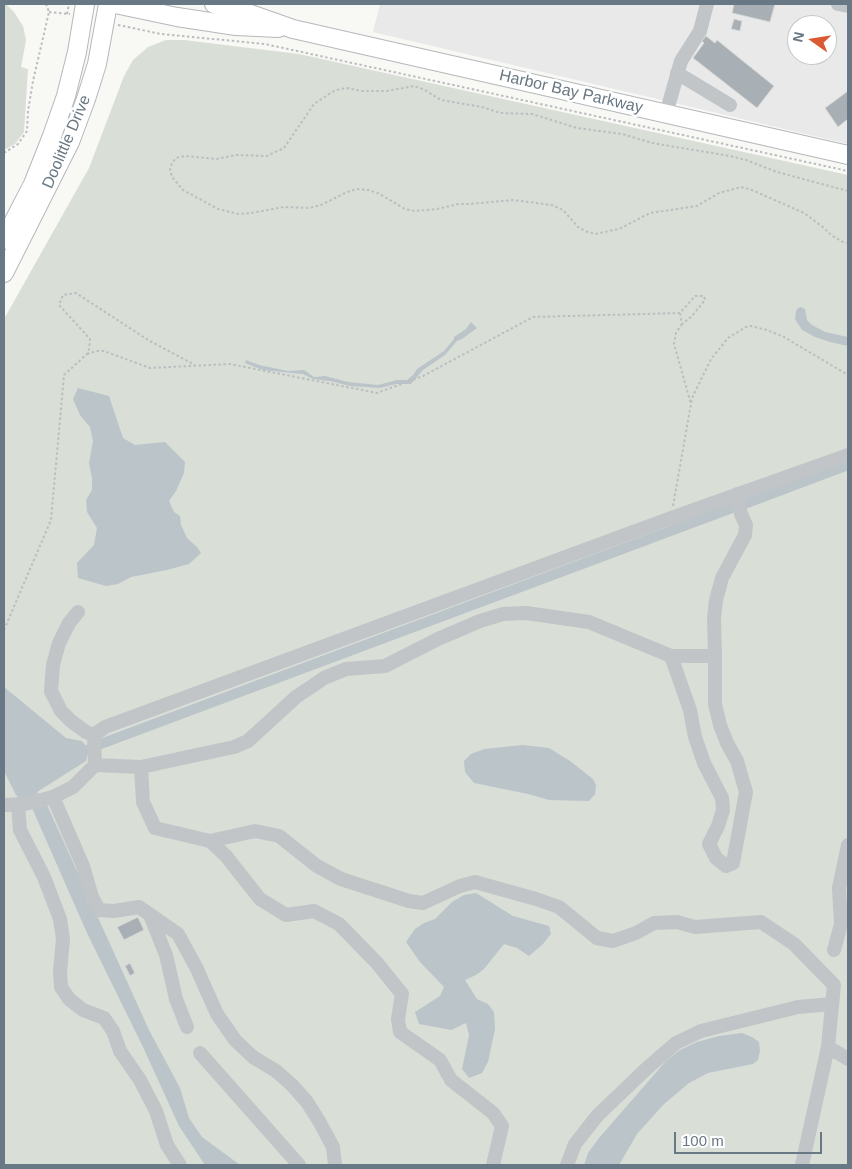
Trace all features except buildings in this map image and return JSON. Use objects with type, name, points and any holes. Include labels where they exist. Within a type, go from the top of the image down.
[{"type":"main road","name":"Doolittle Drive","points":[[4,240],[8,222],[34,184],[66,96],[86,4]]},
{"type":"main road","name":"Doolittle Drive","points":[[4,273],[70,142],[86,99],[96,64],[108,4]]},
{"type":"main road","name":"Harbor Bay Parkway","points":[[115,4],[177,17],[236,26],[293,29]]},
{"type":"main road","name":"Harbor Bay Parkway","points":[[214,4],[240,7],[293,29],[848,155]]},
{"type":"street","points":[[666,114],[681,60],[700,31],[707,4]]},
{"type":"street","points":[[838,4],[848,6]]},
{"type":"street","points":[[677,73],[730,105]]},
{"type":"street","points":[[94,735],[105,727],[671,518],[848,455]]},
{"type":"street","points":[[671,656],[690,710],[695,738],[704,763],[722,798],[723,810],[709,844],[716,858],[726,866],[733,863],[735,856],[746,792],[737,761],[720,725],[715,704],[714,618],[716,600],[722,578],[744,534],[746,525],[741,514],[737,494]]},
{"type":"street","points":[[78,612],[58,642],[53,665],[52,691],[60,711],[86,732],[94,735]]},
{"type":"street","points":[[95,765],[141,767],[234,747],[248,741],[296,697],[324,678],[346,669],[386,666],[438,639],[480,621],[503,614],[526,613],[589,622],[671,656],[715,656]]},
{"type":"street","points":[[94,735],[95,765],[73,787],[49,798],[15,804],[20,830],[44,877],[60,918],[63,939],[60,987],[69,999],[83,1010],[104,1018],[113,1031],[120,1051],[140,1080],[152,1103],[167,1145],[180,1165]]},
{"type":"street","points":[[141,767],[143,802],[155,828],[210,841],[255,830],[280,836],[317,866],[341,879],[409,901],[423,903],[460,886],[475,882],[536,898],[559,907],[597,938],[613,940],[636,933],[654,923],[678,922],[695,927],[761,922],[794,944],[834,985],[828,1047],[802,1165]]},
{"type":"street","points":[[49,798],[83,866],[92,897],[99,910],[114,911],[139,907],[178,934],[196,967],[217,1014],[235,1040],[253,1057],[276,1071],[307,1102],[333,1147],[335,1165]]},
{"type":"street","points":[[210,841],[226,856],[260,899],[286,915],[314,911],[339,924],[377,963],[402,994],[398,1019],[400,1032],[440,1060],[451,1080],[494,1113],[502,1126],[493,1165]]},
{"type":"street","points":[[834,950],[841,924],[839,888],[848,845]]},
{"type":"street","points":[[150,915],[166,954],[176,999],[188,1027]]},
{"type":"street","points":[[567,1165],[575,1144],[598,1116],[676,1042],[701,1031],[798,1007],[832,1004]]},
{"type":"street","points":[[828,1047],[848,1059]]},
{"type":"street","points":[[200,1053],[300,1165]]},
{"type":"path","points":[[4,153],[18,144],[27,131],[33,81],[49,12],[46,4]]},
{"type":"path","points":[[49,12],[68,14],[69,4]]},
{"type":"path","points":[[124,26],[161,34],[265,44],[848,171]]},
{"type":"path","points":[[848,191],[777,172],[730,156],[652,143],[622,134],[577,128],[532,114],[500,113],[441,100],[414,86],[379,91],[340,89],[314,104],[301,120],[284,148],[267,156],[236,155],[216,159],[185,156],[176,158],[170,170],[172,177],[182,190],[218,209],[238,214],[251,214],[284,208],[309,208],[321,205],[357,189],[378,193],[405,209],[415,211],[427,211],[458,204],[512,200],[552,205],[563,210],[578,227],[595,234],[619,229],[650,213],[696,206],[718,193],[741,187],[804,213],[831,235],[848,243]]},
{"type":"path","points":[[87,354],[90,339],[59,305],[63,295],[68,293],[76,292],[148,340],[195,365]]},
{"type":"path","points":[[4,630],[51,520],[64,375],[87,354],[104,351],[150,368],[230,364],[377,393],[423,376],[533,317],[680,313],[695,296],[704,296],[705,300],[676,333],[674,344],[691,405]]},
{"type":"path","points":[[680,313],[682,324]]},
{"type":"path","points":[[671,518],[691,405],[702,377],[716,351],[728,338],[746,327],[751,326],[767,330],[784,337],[848,375]]},
{"type":"shaded area","points":[[4,4],[14,12],[23,26],[26,40],[21,67],[28,69],[24,132],[15,144],[4,150]]},
{"type":"shaded area","points":[[380,4],[848,4],[848,144],[373,32]]},
{"type":"shaded area","points":[[166,40],[184,40],[299,54],[848,175],[848,1165],[4,1165],[4,319],[89,168],[124,76],[133,60],[148,47]]},
{"type":"shaded area","points":[[801,307],[805,309],[807,320],[812,325],[825,332],[848,337],[848,346],[815,337],[802,330],[795,319],[796,311]]},
{"type":"shaded area","points":[[471,322],[477,328],[457,341],[445,355],[423,370],[411,384],[396,384],[380,388],[350,386],[313,379],[303,374],[263,370],[245,363],[246,360],[259,365],[288,371],[304,370],[314,377],[325,376],[348,382],[378,385],[397,380],[407,380],[417,369],[444,351],[454,337],[466,329]]},
{"type":"shaded area","points":[[78,388],[109,396],[123,438],[135,445],[165,442],[185,462],[184,473],[169,501],[174,512],[180,516],[181,525],[187,538],[201,553],[189,564],[131,577],[118,584],[106,586],[78,578],[77,563],[94,545],[97,528],[87,512],[86,500],[92,490],[89,463],[93,441],[90,427],[80,415],[73,399]]},
{"type":"shaded area","points":[[4,687],[66,738],[82,741],[89,750],[86,761],[37,792],[47,805],[149,1030],[180,1088],[189,1118],[202,1137],[240,1165],[205,1165],[179,1126],[87,933],[32,808],[16,795],[4,771]]},
{"type":"shaded area","points":[[523,745],[549,748],[570,761],[593,779],[596,785],[595,794],[589,801],[549,800],[474,783],[465,772],[464,761],[471,754],[484,749]]},
{"type":"shaded area","points":[[476,893],[513,916],[549,926],[551,934],[529,956],[517,948],[504,944],[484,969],[465,980],[477,999],[488,1004],[494,1012],[495,1029],[488,1062],[482,1073],[469,1078],[462,1069],[469,1035],[466,1023],[451,1030],[419,1024],[415,1012],[440,996],[444,987],[420,962],[406,942],[415,929],[435,919],[452,902],[464,895]]},
{"type":"shaded area","points":[[742,1033],[759,1042],[758,1060],[753,1064],[708,1073],[689,1083],[664,1104],[637,1134],[619,1165],[584,1165],[588,1153],[599,1138],[666,1061],[680,1050],[697,1042],[719,1036]]},
{"type":"waterway","points":[[747,503],[848,465]]},
{"type":"waterway","points":[[89,749],[732,508]]}]
